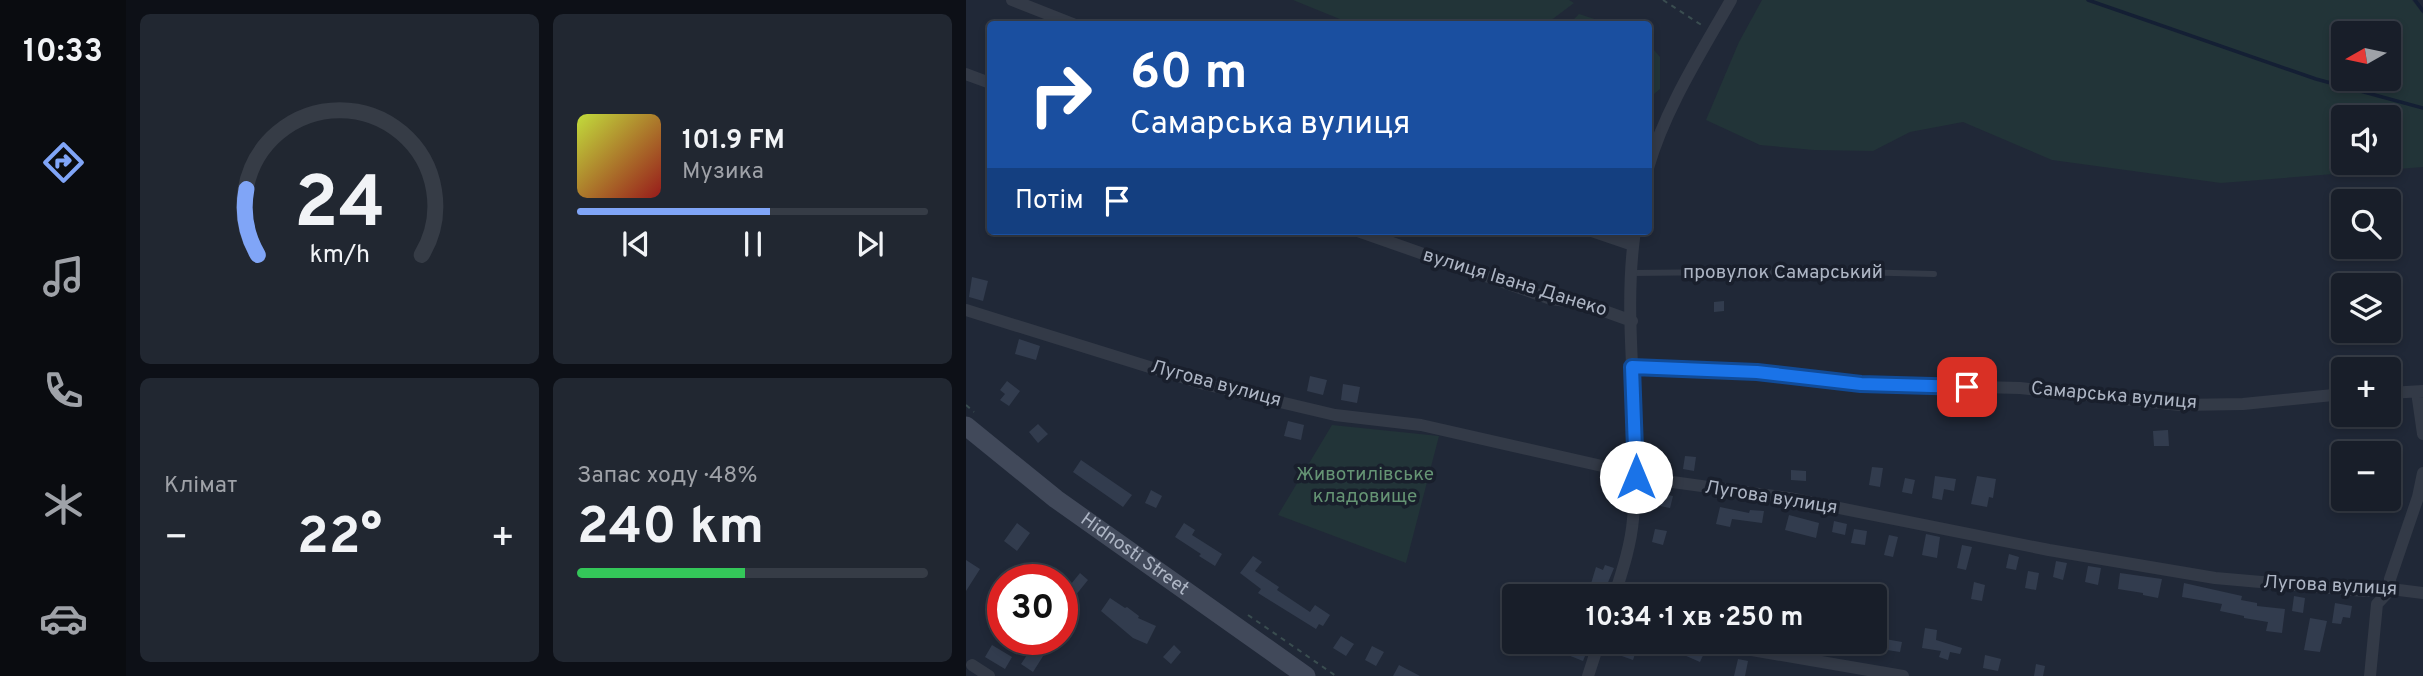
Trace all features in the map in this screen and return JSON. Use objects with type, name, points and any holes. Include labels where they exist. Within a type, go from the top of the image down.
[{"type":"main road","name":"Hidnosti Street","points":[[967,430],[1056,499],[1306,676]]},
{"type":"street","points":[[1012,0],[1065,21]]},
{"type":"street","points":[[1652,155],[1731,0]]},
{"type":"street","points":[[966,74],[987,82]]},
{"type":"street","name":"вулиця Івана Данеко","points":[[1369,235],[1551,299],[1582,303],[1632,321]]},
{"type":"street","points":[[1604,235],[1633,245]]},
{"type":"street","points":[[1618,584],[1633,521],[1636,477],[1632,367],[1634,235]]},
{"type":"street","name":"Лугова вулиця","points":[[966,310],[1204,384],[1335,415],[1421,425],[1602,466],[1636,477],[1789,498],[2049,550],[2215,578],[2364,591],[2391,589],[2423,593]]},
{"type":"street","name":"Самарська вулиця","points":[[1632,367],[1757,372],[1861,384],[2020,388],[2180,405],[2244,404],[2331,395]]},
{"type":"street","points":[[2401,392],[2420,391],[2423,434]]},
{"type":"street","points":[[2370,676],[2377,604],[2391,589],[2390,579],[2423,473]]},
{"type":"street","points":[[1588,676],[1595,654]]},
{"type":"street","points":[[1775,654],[1903,676]]},
{"type":"street","points":[[972,665],[989,676]]},
{"type":"lane","name":"провулок Самарський","points":[[1632,273],[1815,271],[1934,274]]},
{"type":"path","points":[[1663,0],[1712,33]]},
{"type":"green space","points":[[1293,0],[1569,0],[1574,3],[1550,21],[1345,21]]},
{"type":"green space","points":[[1762,0],[2412,0],[2423,14],[2423,167],[2401,169],[2401,105],[2331,105],[2331,174],[2221,183],[2052,160],[1963,122],[1910,132],[1873,151],[1814,150],[1760,145],[1706,120],[1739,42]]},
{"type":"green space","points":[[1579,14],[1601,21],[1572,21]]},
{"type":"green space","points":[[1652,48],[1660,57],[1660,89],[1652,96]]},
{"type":"green space","name":"Животилівське кладовище","points":[[1332,425],[1439,436],[1406,563],[1278,515]]},
{"type":"building","points":[[972,277],[988,281],[983,301],[969,297]]},
{"type":"building","points":[[1724,301],[1724,311],[1714,312],[1714,302]]},
{"type":"building","points":[[1019,339],[1040,346],[1036,360],[1015,354]]},
{"type":"building","points":[[1310,376],[1327,380],[1323,395],[1307,391]]},
{"type":"building","points":[[1007,381],[1020,391],[1009,406],[1000,400],[1005,394],[1000,390]]},
{"type":"building","points":[[1343,384],[1360,387],[1357,403],[1341,400]]},
{"type":"building","points":[[1288,421],[1304,425],[1301,440],[1284,436]]},
{"type":"building","points":[[1038,424],[1048,434],[1038,443],[1029,432]]},
{"type":"building","points":[[2168,430],[2169,446],[2154,446],[2153,431]]},
{"type":"building","points":[[1685,456],[1696,457],[1694,471],[1683,469]]},
{"type":"building","points":[[1081,460],[1132,495],[1123,507],[1073,472]]},
{"type":"building","points":[[1872,467],[1883,468],[1880,487],[1869,485]]},
{"type":"building","points":[[1791,470],[1806,471],[1806,481],[1791,480]]},
{"type":"building","points":[[1935,476],[1956,479],[1954,491],[1944,489],[1942,500],[1932,498]]},
{"type":"building","points":[[1977,476],[1996,479],[1993,498],[1989,497],[1987,507],[1971,504]]},
{"type":"building","points":[[1905,478],[1915,480],[1912,494],[1902,492]]},
{"type":"building","points":[[1151,490],[1162,496],[1156,508],[1145,503]]},
{"type":"building","points":[[1663,494],[1673,496],[1670,508],[1660,506]]},
{"type":"building","points":[[1720,507],[1749,513],[1750,510],[1764,511],[1762,523],[1732,519],[1730,527],[1716,524]]},
{"type":"building","points":[[1789,515],[1819,523],[1816,538],[1785,530]]},
{"type":"building","points":[[1834,521],[1847,524],[1845,535],[1832,532]]},
{"type":"building","points":[[1017,523],[1030,533],[1017,551],[1004,541]]},
{"type":"building","points":[[1184,523],[1195,530],[1192,535],[1222,554],[1215,566],[1175,537]]},
{"type":"building","points":[[1655,529],[1667,531],[1663,545],[1652,542]]},
{"type":"building","points":[[1854,529],[1867,531],[1865,545],[1851,543]]},
{"type":"building","points":[[1926,534],[1940,537],[1937,558],[1922,555]]},
{"type":"building","points":[[1889,535],[1898,537],[1893,557],[1884,555]]},
{"type":"building","points":[[1962,545],[1972,547],[1966,570],[1957,568]]},
{"type":"building","points":[[2009,554],[2019,557],[2016,570],[2006,568]]},
{"type":"building","points":[[1253,556],[1262,562],[1255,571],[1279,587],[1277,590],[1310,612],[1315,605],[1330,615],[1323,626],[1319,624],[1316,629],[1258,593],[1261,589],[1240,573]]},
{"type":"building","points":[[966,560],[980,569],[966,591]]},
{"type":"building","points":[[2056,561],[2067,563],[2063,580],[2053,577]]},
{"type":"building","points":[[1605,565],[1614,568],[1607,584],[1591,584],[1596,567],[1603,570]]},
{"type":"building","points":[[2088,566],[2101,568],[2098,585],[2085,582]]},
{"type":"building","points":[[2028,571],[2039,573],[2036,590],[2025,588]]},
{"type":"building","points":[[1080,573],[1088,580],[1078,592]]},
{"type":"building","points":[[2120,573],[2162,579],[2158,598],[2118,589]]},
{"type":"building","points":[[1974,582],[1985,585],[1982,601],[1971,599]]},
{"type":"building","points":[[2184,583],[2242,596],[2241,600],[2257,603],[2257,606],[2285,609],[2282,633],[2266,631],[2268,622],[2220,611],[2222,604],[2182,597]]},
{"type":"building","points":[[2294,596],[2305,598],[2303,613],[2292,611]]},
{"type":"building","points":[[1110,598],[1127,607],[1139,616],[1138,618],[1156,626],[1147,644],[1133,638],[1101,611]]},
{"type":"building","points":[[2335,603],[2352,606],[2350,618],[2343,617],[2341,624],[2332,623]]},
{"type":"building","points":[[2310,618],[2327,621],[2320,652],[2304,650]]},
{"type":"building","points":[[1925,628],[1937,630],[1936,640],[1962,648],[1960,654],[1950,652],[1948,660],[1939,657],[1941,651],[1922,648]]},
{"type":"building","points":[[1341,636],[1354,644],[1346,656],[1333,648]]},
{"type":"building","points":[[1887,639],[1902,642],[1900,652],[1887,650]]},
{"type":"building","points":[[1174,645],[1181,652],[1171,664],[1163,657]]},
{"type":"building","points":[[1372,646],[1384,652],[1376,666],[1365,660]]},
{"type":"building","points":[[987,654],[1012,657],[1005,669],[985,657]]},
{"type":"building","points":[[1566,654],[1586,654],[1583,661]]},
{"type":"building","points":[[1616,654],[1635,654],[1633,660]]},
{"type":"building","points":[[1684,654],[1704,654],[1700,662]]},
{"type":"building","points":[[1027,655],[1044,655],[1033,672],[1021,664]]},
{"type":"building","points":[[1985,655],[2001,659],[1998,671],[1983,668]]},
{"type":"building","points":[[1738,659],[1748,661],[1745,676],[1734,676]]},
{"type":"building","points":[[2036,664],[2045,666],[2043,676],[2034,676]]},
{"type":"building","points":[[1399,665],[1420,676],[1393,676]]},
{"type":"waterway","points":[[2088,0],[2316,79],[2423,108]]},
{"type":"waterway","points":[[2415,0],[2423,11]]},
{"type":"route","points":[[1636,477],[1632,367],[1757,372],[1861,384],[1967,387]]}]
